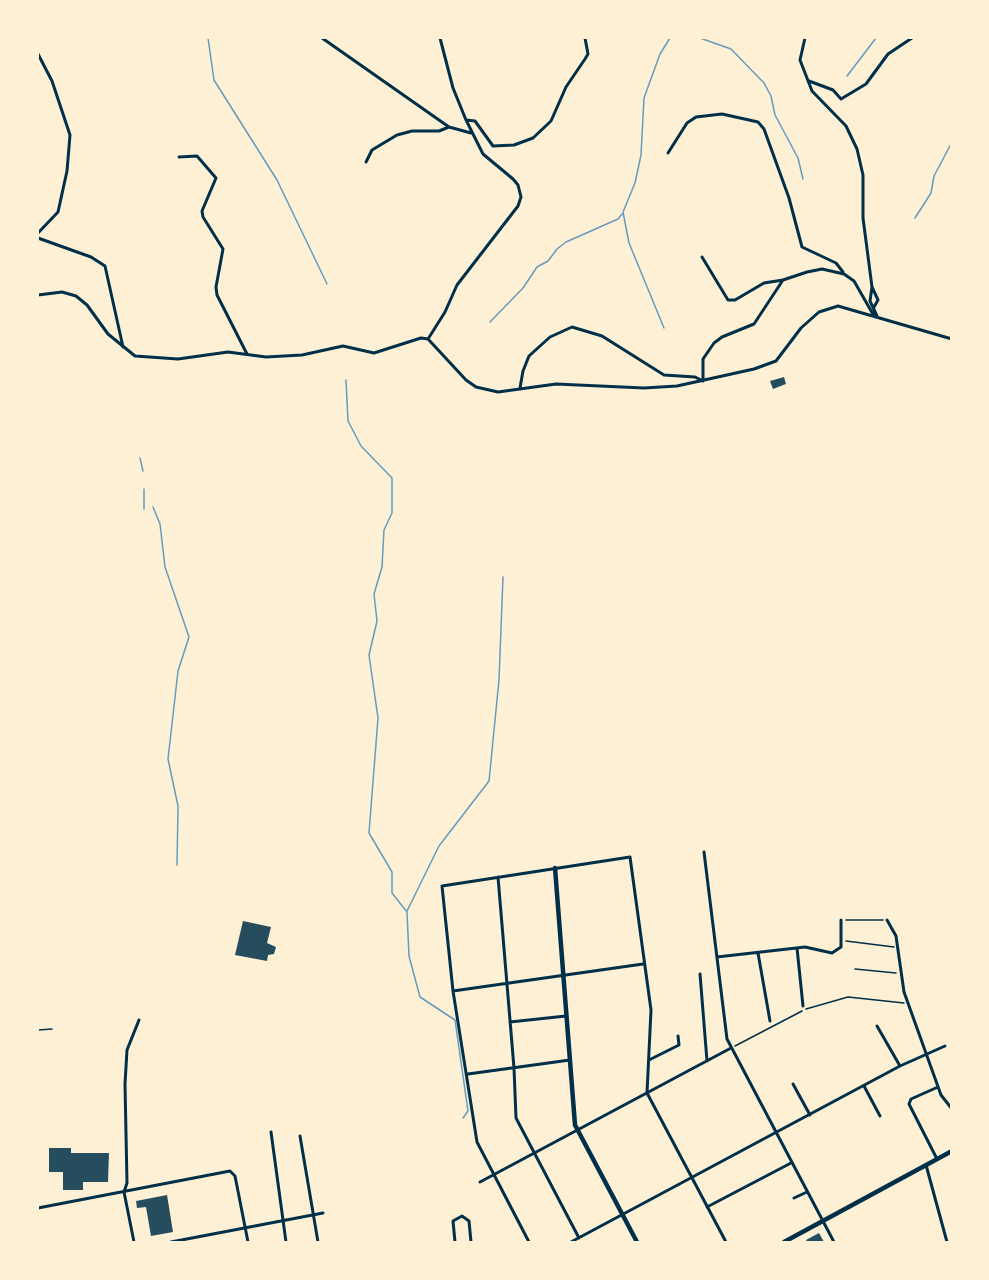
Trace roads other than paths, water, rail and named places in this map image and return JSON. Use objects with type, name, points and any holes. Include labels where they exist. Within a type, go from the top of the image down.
[{"type":"street","points":[[322,38],[449,126],[472,134]]},
{"type":"street","points":[[428,339],[445,312],[457,285],[518,206],[521,197],[518,185],[490,163],[472,134],[453,88],[440,38]]},
{"type":"street","points":[[466,120],[475,121],[493,146],[514,145],[533,138],[551,121],[570,80],[588,54],[585,38]]},
{"type":"street","points":[[805,38],[800,60],[807,81],[820,100],[846,126],[857,149],[863,175],[863,218],[872,287],[870,301],[874,307],[875,316]]},
{"type":"street","points":[[807,81],[833,90],[841,99],[866,84],[888,54],[912,38]]},
{"type":"street","points":[[38,54],[52,81],[70,135],[67,171],[58,212],[38,233]]},
{"type":"street","points":[[668,153],[687,123],[696,117],[722,114],[758,123],[764,129],[789,198],[802,247],[836,263],[861,290],[875,316]]},
{"type":"street","points":[[366,162],[372,150],[397,135],[412,131],[439,130],[449,126]]},
{"type":"street","points":[[179,157],[197,156],[216,178],[202,211],[203,217],[223,249],[216,287],[217,295],[247,354]]},
{"type":"street","points":[[38,238],[91,257],[105,266],[123,349]]},
{"type":"street","points":[[702,257],[728,300],[735,300],[764,283],[822,269],[844,274]]},
{"type":"street","points":[[703,381],[701,370],[708,351],[722,337],[754,324],[783,280]]},
{"type":"street","points":[[872,287],[878,300],[874,307]]},
{"type":"street","points":[[38,295],[62,292],[76,296],[87,305],[108,334],[123,349],[135,356],[165,359],[228,352],[266,357],[302,355],[343,346],[374,353],[414,339],[428,339],[466,380],[476,387],[498,392],[556,384],[644,388],[703,381],[754,369],[776,361],[801,328],[819,312],[830,307],[844,306],[951,339]]},
{"type":"street","points":[[520,388],[523,371],[530,356],[550,337],[572,327],[602,336],[642,364],[664,375],[695,377],[703,381]]},
{"type":"street","points":[[704,852],[721,1005],[727,1039],[834,1242]]},
{"type":"street","points":[[530,1242],[477,1142],[453,991],[442,885],[630,857],[651,1010],[647,1093],[726,1242]]},
{"type":"street","points":[[555,868],[562,976],[577,1130],[636,1242]]},
{"type":"street","points":[[498,877],[516,1118],[579,1238]]},
{"type":"street","points":[[717,957],[797,948],[812,948],[832,953],[841,947],[843,941],[841,920]]},
{"type":"street","points":[[887,920],[898,948],[902,984],[938,1087],[951,1109]]},
{"type":"street","points":[[797,948],[803,1006]]},
{"type":"street","points":[[758,953],[770,1021]]},
{"type":"street","points":[[453,991],[643,964]]},
{"type":"street","points":[[700,974],[707,1062]]},
{"type":"street","points":[[510,1022],[566,1016]]},
{"type":"street","points":[[134,1242],[124,1192],[127,1183],[124,1131],[127,1050],[139,1020]]},
{"type":"street","points":[[877,1026],[900,1066]]},
{"type":"street","points":[[648,1061],[679,1045],[678,1036]]},
{"type":"street","points":[[571,1242],[900,1066],[945,1046]]},
{"type":"street","points":[[480,1182],[731,1048]]},
{"type":"street","points":[[468,1074],[570,1060]]},
{"type":"street","points":[[793,1084],[810,1114]]},
{"type":"street","points":[[864,1086],[880,1116]]},
{"type":"street","points":[[938,1087],[909,1102],[938,1159]]},
{"type":"street","points":[[271,1132],[286,1242]]},
{"type":"street","points":[[300,1136],[318,1242]]},
{"type":"street","points":[[784,1242],[951,1151]]},
{"type":"street","points":[[707,1207],[791,1163]]},
{"type":"street","points":[[927,1164],[947,1242]]},
{"type":"street","points":[[38,1208],[186,1178],[234,1172],[248,1242]]},
{"type":"street","points":[[794,1198],[807,1192]]},
{"type":"street","points":[[171,1242],[323,1213]]},
{"type":"street","points":[[455,1242],[453,1221],[462,1216],[469,1221],[471,1242]]},
{"type":"street","points":[[201,1236],[202,1242]]},
{"type":"lane","points":[[38,1030],[52,1029]]},
{"type":"waterway","points":[[208,38],[214,80],[277,180],[327,284]]},
{"type":"waterway","points":[[664,328],[629,243],[623,212],[635,183],[641,155],[644,98],[660,54],[670,38]]},
{"type":"waterway","points":[[700,38],[731,49],[764,83],[771,96],[775,115],[798,158],[803,179]]},
{"type":"waterway","points":[[847,76],[876,38]]},
{"type":"waterway","points":[[915,218],[931,193],[934,176],[952,142]]},
{"type":"waterway","points":[[490,322],[523,288],[537,267],[548,261],[557,249],[566,242],[618,219],[622,214]]},
{"type":"waterway","points":[[346,380],[348,421],[361,446],[392,478],[392,513],[384,530],[382,567],[374,594],[377,621],[369,655],[378,718],[369,833],[392,872],[392,893],[407,912],[409,956],[420,997],[455,1020],[468,1111],[463,1118]]},
{"type":"waterway","points":[[140,458],[143,471]]},
{"type":"waterway","points":[[144,489],[144,509]]},
{"type":"waterway","points":[[153,507],[160,524],[165,567],[189,637],[178,671],[168,759],[178,806],[177,865]]},
{"type":"waterway","points":[[407,911],[439,846],[489,781],[499,680],[503,577]]}]
